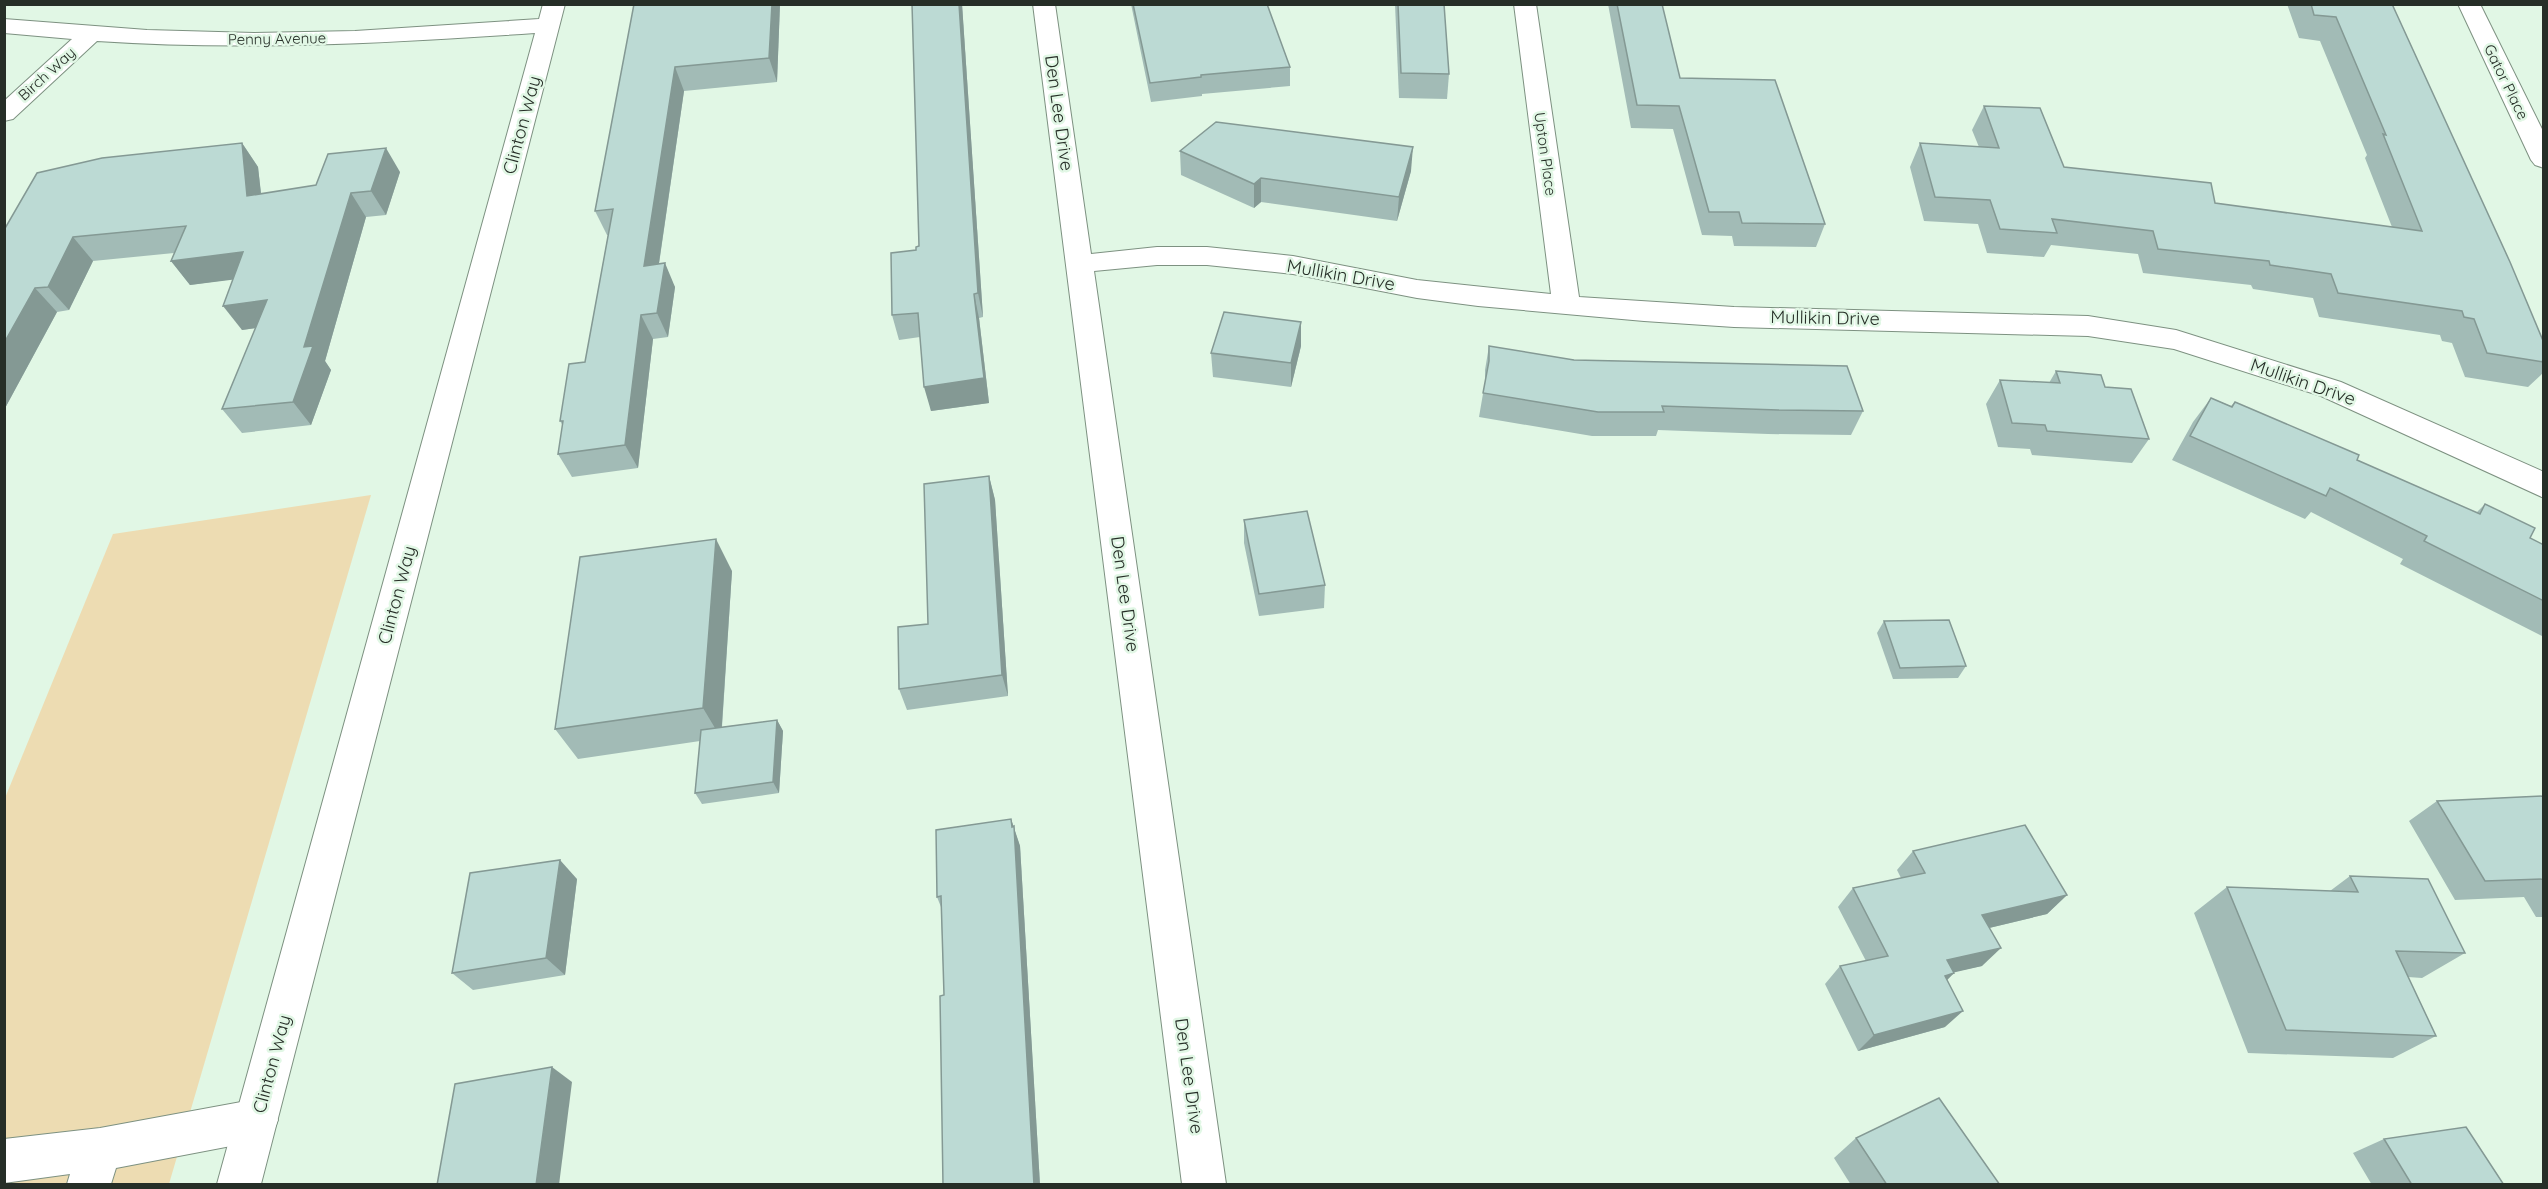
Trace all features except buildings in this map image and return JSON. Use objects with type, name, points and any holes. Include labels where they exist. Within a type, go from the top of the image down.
[{"type":"street","name":"Den Lee Drive","points":[[1044,4],[1204,1185]]},
{"type":"street","name":"Upton Place","points":[[1525,4],[1566,303]]},
{"type":"street","name":"Gator Place","points":[[2469,4],[2544,160]]},
{"type":"street","name":"Penny Avenue","points":[[4,26],[90,35],[208,40],[291,40],[551,15]]},
{"type":"street","name":"Clinton Way","points":[[239,1185],[551,15]]},
{"type":"street","name":"Birch Way","points":[[4,114],[90,35]]},
{"type":"street","name":"Mullikin Drive","points":[[1080,264],[1157,256],[1246,259],[1468,296],[1566,303],[1644,312],[1734,317],[2088,326],[2176,340],[2331,389],[2454,443],[2544,486]]},
{"type":"street","points":[[4,1161],[95,1167],[256,1120]]},
{"type":"shaded area","points":[[371,495],[169,1184],[5,1184],[5,798],[113,534]]}]
